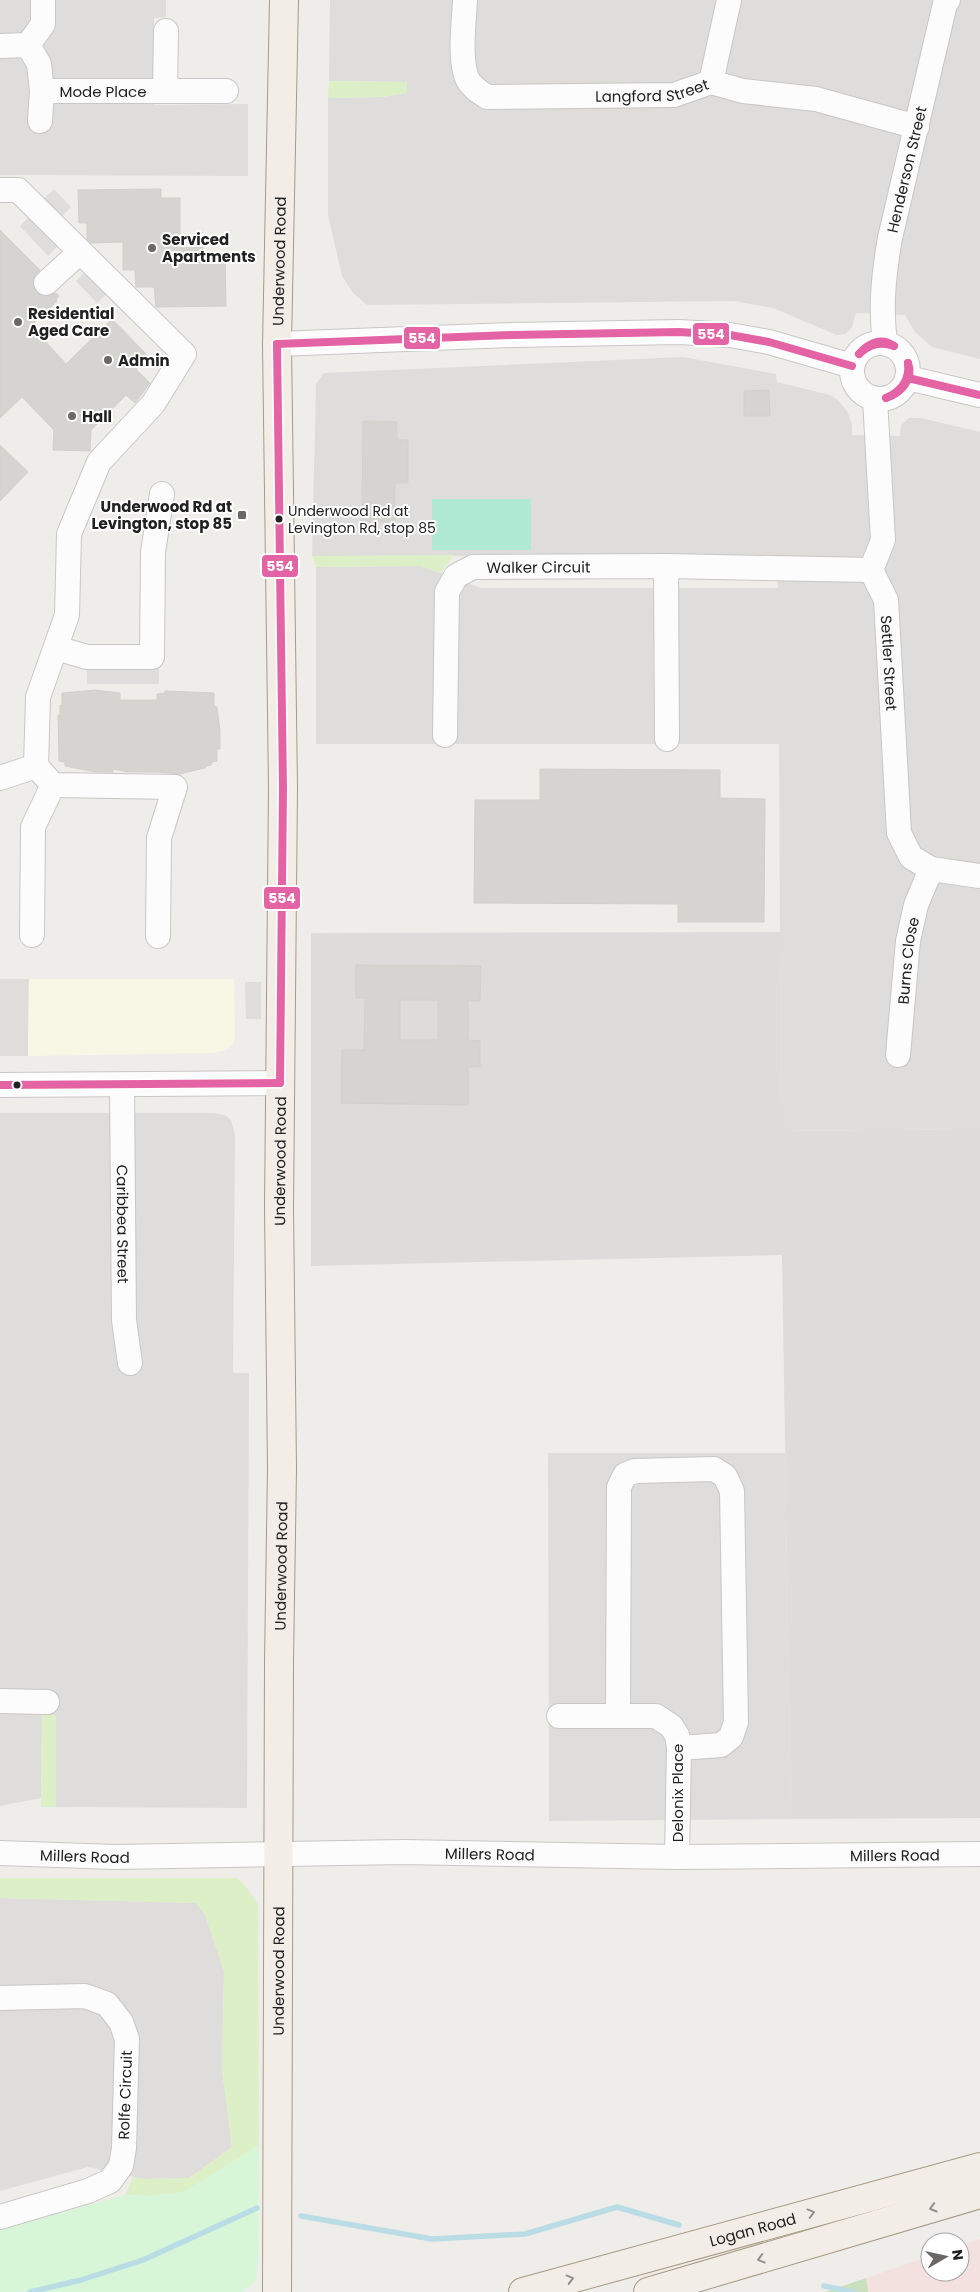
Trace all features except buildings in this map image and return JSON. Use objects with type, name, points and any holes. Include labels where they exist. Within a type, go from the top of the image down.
[{"type":"main road","name":"Underwood Road","points":[[277,2292],[279,1662],[282,1469],[280,1083],[282,788],[277,344],[284,0]]},
{"type":"main road","name":"Logan Road","points":[[523,2292],[980,2167]]},
{"type":"main road","name":"Logan Road","points":[[648,2292],[980,2194]]},
{"type":"street","points":[[28,45],[42,24],[43,0]]},
{"type":"street","name":"Langford Street","points":[[465,0],[464,62],[467,79],[474,88],[487,96],[674,95],[711,82],[743,91],[816,99],[917,127]]},
{"type":"street","points":[[711,82],[729,0]]},
{"type":"street","name":"Henderson Street","points":[[885,342],[882,317],[884,275],[890,238],[945,4],[948,0]]},
{"type":"street","name":"Mode Place","points":[[165,90],[166,31]]},
{"type":"street","points":[[0,46],[28,45]]},
{"type":"street","points":[[28,45],[39,64],[42,91],[40,121]]},
{"type":"street","name":"Mode Place","points":[[42,91],[226,91]]},
{"type":"street","points":[[0,190],[18,190],[184,354],[153,404],[99,462],[69,534],[67,615],[38,697],[36,766],[53,785],[175,786],[159,838],[158,936]]},
{"type":"street","points":[[46,283],[80,252]]},
{"type":"street","points":[[277,344],[503,335],[679,332],[730,335],[769,342],[852,366]]},
{"type":"street","points":[[885,342],[904,355],[908,362],[908,378],[902,390],[896,395],[890,398],[875,399],[857,387],[852,374],[852,366],[858,352],[870,344],[885,342]]},
{"type":"street","points":[[908,378],[980,395]]},
{"type":"street","points":[[871,570],[883,540],[875,399]]},
{"type":"street","points":[[56,648],[87,656],[152,657],[153,552],[162,494]]},
{"type":"street","points":[[666,566],[667,739]]},
{"type":"street","name":"Walker Circuit","points":[[445,736],[447,592],[456,576],[474,567],[666,566],[871,570]]},
{"type":"street","name":"Settler Street","points":[[871,570],[886,600],[899,833],[911,857],[931,869],[980,876]]},
{"type":"street","points":[[0,778],[36,766]]},
{"type":"street","points":[[32,935],[33,827],[53,785]]},
{"type":"street","name":"Burns Close","points":[[898,1055],[908,941],[916,905],[931,869]]},
{"type":"street","points":[[0,1085],[280,1083]]},
{"type":"street","name":"Caribbea Street","points":[[122,1085],[124,1320],[130,1363]]},
{"type":"street","points":[[618,1715],[619,1487],[625,1475],[635,1471],[714,1469],[724,1476],[732,1490],[736,1722],[732,1737],[721,1745],[679,1748]]},
{"type":"street","points":[[0,1701],[47,1702]]},
{"type":"street","name":"Delonix Place","points":[[559,1716],[656,1716],[671,1726],[677,1735],[679,1748],[678,1857]]},
{"type":"street","name":"Millers Road","points":[[0,1853],[115,1857],[403,1852],[678,1857],[980,1854]]},
{"type":"street","name":"Rolfe Circuit","points":[[0,1998],[85,1996],[107,2004],[121,2022],[127,2039],[121,2166],[110,2181],[88,2191],[0,2217]]},
{"type":"shaded area","points":[[0,0],[166,0],[166,17],[154,18],[155,105],[248,104],[248,176],[0,175]]},
{"type":"shaded area","points":[[330,0],[980,0],[980,359],[932,347],[915,332],[905,315],[856,313],[852,327],[846,334],[837,335],[773,308],[734,301],[367,305],[353,293],[342,276],[328,215],[328,98],[382,97],[406,93],[407,82],[329,81]]},
{"type":"shaded area","points":[[54,189],[71,207],[60,218],[43,200]]},
{"type":"shaded area","points":[[32,214],[60,244],[48,256],[20,226]]},
{"type":"shaded area","points":[[87,270],[109,292],[97,303],[76,281]]},
{"type":"shaded area","points":[[683,357],[776,374],[777,382],[830,395],[839,401],[847,411],[852,424],[852,435],[900,436],[901,425],[909,418],[921,418],[980,432],[980,1129],[781,1131],[779,744],[316,744],[316,567],[421,566],[481,588],[778,588],[777,556],[312,556],[316,384],[324,373]]},
{"type":"shaded area","points":[[87,667],[159,667],[159,684],[87,684]]},
{"type":"shaded area","points":[[780,932],[781,1131],[980,1129],[980,1818],[791,1819],[782,1255],[311,1266],[311,933]]},
{"type":"shaded area","points":[[0,979],[29,979],[28,1056],[0,1056]]},
{"type":"shaded area","points":[[29,979],[234,979],[235,1036],[232,1045],[226,1050],[213,1053],[28,1056]]},
{"type":"shaded area","points":[[245,982],[261,982],[261,1019],[246,1019]]},
{"type":"shaded area","points":[[0,1113],[213,1113],[225,1115],[231,1120],[235,1135],[233,1373],[249,1373],[247,1808],[56,1807],[56,1715],[42,1715],[41,1798],[0,1806]]},
{"type":"shaded area","points":[[548,1453],[785,1453],[791,1819],[549,1821]]},
{"type":"shaded area","points":[[0,1898],[196,1903],[205,1915],[224,1971],[222,2069],[232,2147],[189,2178],[144,2179],[88,2167],[0,2191]]},
{"type":"shaded area","points":[[980,2239],[980,2292],[868,2292],[866,2278],[920,2259],[920,2282],[970,2282],[970,2242]]},
{"type":"green space","points":[[329,81],[407,82],[407,93],[382,97],[328,98]]},
{"type":"green space","points":[[432,499],[531,499],[531,550],[432,550]]},
{"type":"green space","points":[[454,555],[440,573],[421,566],[316,567],[312,556]]},
{"type":"green space","points":[[42,1715],[56,1715],[56,1807],[41,1807]]},
{"type":"green space","points":[[0,1878],[236,1878],[244,1884],[258,1904],[259,2145],[184,2192],[147,2196],[125,2195],[133,2177],[144,2179],[189,2178],[232,2147],[222,2069],[224,1971],[205,1915],[196,1903],[0,1898]]},
{"type":"green space","points":[[259,2145],[258,2263],[255,2282],[242,2292],[0,2292],[0,2230],[125,2195],[147,2196],[184,2192]]},
{"type":"green space","points":[[866,2278],[868,2292],[825,2292]]},
{"type":"waterway","points":[[301,2216],[432,2239],[525,2234],[617,2207],[679,2225]]},
{"type":"waterway","points":[[30,2292],[81,2280],[143,2260],[257,2208]]},
{"type":"waterway","points":[[824,2286],[853,2292]]},
{"type":"transit line","name":"554","points":[[277,344],[512,335],[679,332],[730,335],[769,342],[852,366]]},
{"type":"transit line","name":"554","points":[[859,354],[875,342],[889,343],[894,346]]},
{"type":"transit line","name":"554","points":[[277,344],[283,788],[280,1083]]},
{"type":"transit line","name":"554","points":[[859,354],[875,344],[894,346]]},
{"type":"transit line","name":"554","points":[[886,398],[904,384],[908,375],[908,363]]},
{"type":"transit line","name":"554","points":[[886,398],[897,393],[905,385],[909,375],[908,363]]},
{"type":"transit line","name":"554","points":[[908,378],[980,395]]},
{"type":"transit line","name":"554","points":[[0,1085],[280,1083]]},
{"type":"place","name":"Serviced Apartments","points":[[152,248]]},
{"type":"place","name":"Residential Aged Care","points":[[18,322]]},
{"type":"place","name":"Admin","points":[[108,360]]},
{"type":"place","name":"Hall","points":[[72,416]]},
{"type":"place","name":"Underwood Rd at Levington, stop 85","points":[[242,515]]},
{"type":"place","name":"Underwood Rd at Levington Rd, stop 85","points":[[279,519]]}]
